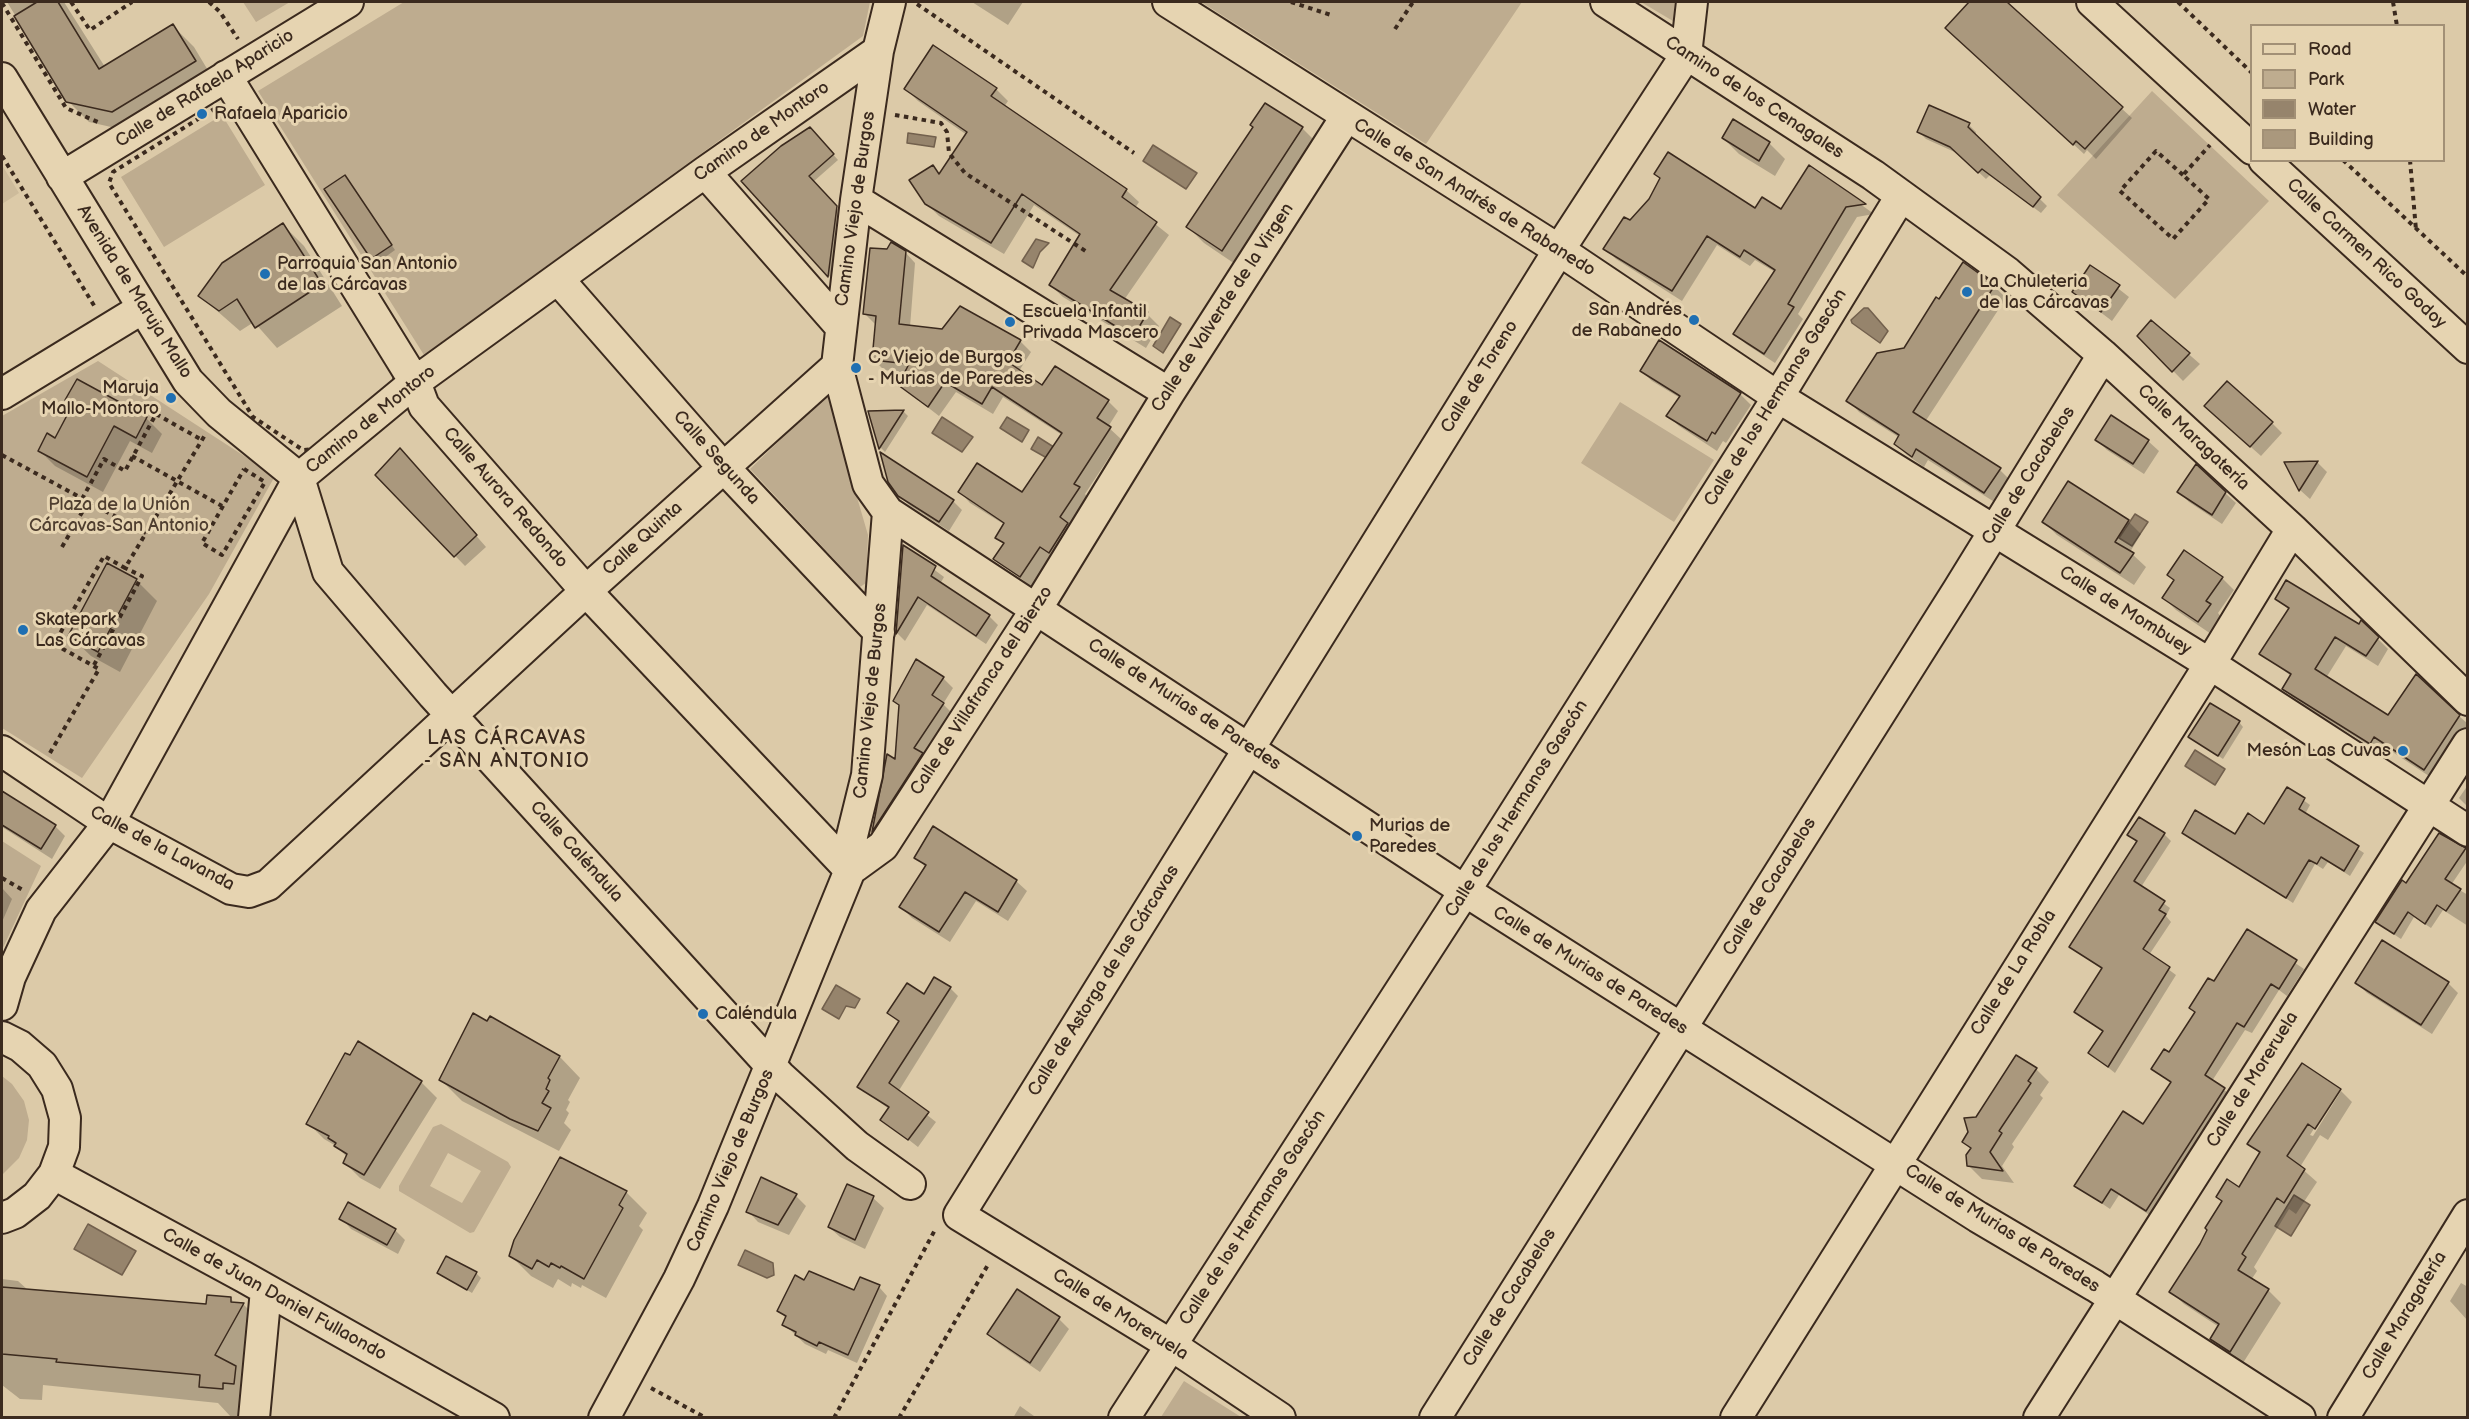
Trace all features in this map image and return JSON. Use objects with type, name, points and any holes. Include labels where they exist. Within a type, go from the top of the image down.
[{"type":"street","name":"Calle de Rafaela Aparicio","points":[[62,177],[348,2]]},
{"type":"street","name":"Camino Viejo de Burgos","points":[[604,1418],[684,1268],[723,1185],[850,870],[852,837],[867,775],[888,512],[868,484],[837,366],[856,200],[878,51],[903,2]]},
{"type":"street","name":"Calle de San Andrés de Rabanedo","points":[[1168,2],[1559,250],[1778,397]]},
{"type":"street","name":"Camino de los Cenagales","points":[[1606,2],[1901,196]]},
{"type":"street","name":"Calle de Toreno","points":[[1249,748],[1559,250],[1686,55],[1692,2]]},
{"type":"street","points":[[2092,2],[2250,147]]},
{"type":"street","name":"Camino de Montoro","points":[[2,1005],[10,977],[41,910],[109,823],[299,478],[416,382],[705,172],[878,51]]},
{"type":"street","name":"Calle Aurora Redondo","points":[[226,76],[416,382],[424,406],[586,591],[850,870]]},
{"type":"street","name":"Avenida de Maruja Mallo","points":[[2,78],[188,381],[219,413],[263,446],[299,478]]},
{"type":"street","name":"Calle de Valverde de la Virgen","points":[[1101,501],[1346,117]]},
{"type":"street","name":"Calle Carmen Rico Godoy","points":[[2266,162],[2468,348]]},
{"type":"street","points":[[705,172],[841,327]]},
{"type":"street","name":"Calle Maragatería","points":[[1901,196],[2008,273],[2103,355],[2292,529],[2468,700]]},
{"type":"street","name":"Calle de los Hermanos Gascón","points":[[1124,1418],[1465,891],[1778,397],[1901,196]]},
{"type":"street","points":[[856,200],[1169,393]]},
{"type":"street","name":"Calle Segunda","points":[[558,279],[723,466],[879,632]]},
{"type":"street","points":[[2,394],[143,308]]},
{"type":"street","name":"Calle de Cacabelos","points":[[1435,1418],[2103,355]]},
{"type":"street","name":"Calle Quinta","points":[[453,717],[586,591],[837,366]]},
{"type":"street","name":"Calle de Mombuey","points":[[1778,397],[1995,529],[2210,664],[2468,831]]},
{"type":"street","name":"Calle Caléndula","points":[[299,478],[328,572],[453,717],[772,1066],[857,1146],[910,1184]]},
{"type":"street","name":"Calle de Villafranca del Bierzo","points":[[850,870],[883,846],[1036,608],[1101,501]]},
{"type":"street","name":"Calle de Murias de Paredes","points":[[888,512],[1465,891],[1978,1217],[2115,1298],[2300,1418]]},
{"type":"street","name":"Calle de La Robla","points":[[1736,1418],[2210,664],[2292,529]]},
{"type":"street","name":"Calle de la Lavanda","points":[[2,751],[109,823],[231,890],[249,892],[268,885],[453,717]]},
{"type":"street","name":"Calle de Moreruela","points":[[2039,1418],[2468,744]]},
{"type":"street","name":"Calle de Astorga de las Cárcavas","points":[[950,1217],[1249,748]]},
{"type":"street","points":[[2,1038],[20,1046],[42,1065],[57,1089],[64,1118],[64,1147],[54,1174],[37,1197],[15,1213],[2,1218]]},
{"type":"street","name":"Calle de Juan Daniel Fullaondo","points":[[54,1174],[494,1418]]},
{"type":"street","name":"Calle Maragatería","points":[[2343,1418],[2468,1215]]},
{"type":"street","name":"Calle de Moreruela","points":[[950,1217],[1002,1241],[1171,1345],[1280,1418]]},
{"type":"street","points":[[254,1418],[266,1290]]},
{"type":"path","points":[[8,2],[2,4],[66,108],[102,124]]},
{"type":"path","points":[[71,2],[90,30],[132,2]]},
{"type":"path","points":[[209,2],[220,12],[238,40]]},
{"type":"path","points":[[903,2],[1134,153]]},
{"type":"path","points":[[1291,2],[1331,15]]},
{"type":"path","points":[[1395,29],[1413,2]]},
{"type":"path","points":[[2178,2],[2250,71]]},
{"type":"path","points":[[2393,2],[2397,24]]},
{"type":"path","points":[[230,45],[244,36]]},
{"type":"path","points":[[219,105],[231,111],[395,376],[393,384],[315,449],[303,450],[253,417],[109,183],[112,171],[219,105]]},
{"type":"path","points":[[891,114],[941,123],[947,132],[949,153],[965,173],[1087,252]]},
{"type":"path","points":[[2183,175],[2226,126]]},
{"type":"path","points":[[2156,151],[2183,175],[2209,199],[2173,239],[2120,191],[2156,151]]},
{"type":"path","points":[[2,156],[96,313]]},
{"type":"path","points":[[2345,162],[2468,277]]},
{"type":"path","points":[[2410,162],[2416,230]]},
{"type":"path","points":[[82,499],[104,459],[124,471],[156,414],[202,440]]},
{"type":"path","points":[[125,568],[207,432]]},
{"type":"path","points":[[2,455],[146,533]]},
{"type":"path","points":[[132,456],[222,506]]},
{"type":"path","points":[[244,469],[265,482],[222,555],[202,543],[222,506],[244,469]]},
{"type":"path","points":[[62,547],[88,502]]},
{"type":"path","points":[[47,758],[99,669],[54,644],[104,556],[142,576],[94,665]]},
{"type":"path","points":[[2,878],[32,895]]},
{"type":"path","points":[[834,1418],[950,1217]]},
{"type":"path","points":[[899,1418],[1002,1241]]},
{"type":"path","points":[[644,1383],[706,1418]]},
{"type":"shaded area","points":[[2,165],[19,193],[2,204]]},
{"type":"green space","points":[[243,2],[290,2],[256,22]]},
{"type":"green space","points":[[404,2],[870,2],[863,36],[424,355],[258,91]]},
{"type":"green space","points":[[1201,2],[1522,2],[1426,144]]},
{"type":"green space","points":[[1641,2],[1675,2],[1673,21]]},
{"type":"green space","points":[[2152,91],[2269,201],[2175,299],[2057,195]]},
{"type":"green space","points":[[222,115],[265,185],[164,247],[121,177]]},
{"type":"green space","name":"Plaza de la Unión Cárcavas-San Antonio","points":[[98,361],[275,476],[209,594],[82,778],[2,728],[2,416]]},
{"type":"green space","points":[[824,398],[828,398],[868,535],[866,583],[860,587],[750,469]]},
{"type":"green space","points":[[1620,402],[1714,460],[1674,522],[1581,463]]},
{"type":"green space","points":[[2,841],[41,866],[2,950]]},
{"type":"green space","points":[[2,1076],[12,1084],[24,1101],[29,1120],[27,1140],[19,1158],[2,1175]]},
{"type":"green space","points":[[441,1124],[508,1162],[511,1167],[474,1232],[470,1233],[399,1191],[399,1186],[433,1127]],"holes":[[[448,1153],[481,1171],[462,1203],[430,1186]]]},
{"type":"green space","points":[[1184,1381],[1241,1417],[1161,1417]]},
{"type":"water","points":[[908,133],[936,137],[934,147],[907,143]]},
{"type":"water","points":[[1153,145],[1197,173],[1186,189],[1143,161]]},
{"type":"water","points":[[1036,239],[1049,243],[1040,252],[1033,268],[1022,261]]},
{"type":"water","points":[[1864,308],[1868,308],[1888,331],[1880,343],[1852,323],[1851,320]]},
{"type":"water","points":[[1170,317],[1181,324],[1163,353],[1153,346]]},
{"type":"water","points":[[942,417],[973,437],[962,452],[932,433]]},
{"type":"water","points":[[1007,417],[1029,430],[1022,442],[1000,428]]},
{"type":"water","points":[[1038,437],[1060,451],[1054,462],[1031,449]]},
{"type":"water","points":[[2135,514],[2148,522],[2132,546],[2119,538]]},
{"type":"water","points":[[2195,750],[2225,769],[2215,785],[2185,766]]},
{"type":"water","points":[[836,985],[860,999],[855,1008],[846,1006],[839,1019],[822,1009]]},
{"type":"water","points":[[2294,1195],[2310,1205],[2291,1236],[2275,1226]]},
{"type":"water","points":[[88,1224],[136,1251],[122,1275],[74,1249]]},
{"type":"water","points":[[745,1250],[773,1263],[774,1275],[767,1278],[738,1265]]},
{"type":"building","points":[[37,2],[58,2],[99,69],[173,24],[196,61],[112,112],[66,102],[14,16]]},
{"type":"building","points":[[1969,2],[2007,2],[2123,107],[2085,149],[2076,141],[2073,145],[1945,28]]},
{"type":"building","points":[[933,45],[997,88],[991,96],[1127,189],[1122,197],[1157,222],[1110,290],[1148,312],[1133,337],[1049,285],[1080,234],[1022,194],[991,243],[925,204],[909,180],[933,165],[939,174],[967,132],[904,89]]},
{"type":"building","points":[[1265,103],[1303,127],[1222,251],[1186,227],[1253,127],[1250,125]]},
{"type":"building","points":[[1929,105],[1970,123],[1968,127],[2041,197],[2033,207],[1982,169],[1978,173],[1950,147],[1917,132]]},
{"type":"building","points":[[1733,119],[1770,142],[1759,161],[1722,138]]},
{"type":"building","points":[[810,127],[834,154],[809,176],[837,206],[828,277],[741,181],[781,146]]},
{"type":"building","points":[[1668,152],[1755,208],[1762,197],[1781,209],[1809,165],[1866,204],[1846,207],[1788,304],[1794,307],[1764,354],[1733,334],[1775,270],[1744,250],[1740,257],[1707,236],[1672,291],[1603,249],[1624,217],[1630,220],[1649,199],[1660,178],[1654,174]]},
{"type":"building","points":[[345,175],[392,245],[371,259],[324,189]]},
{"type":"building","name":"Parroquia San Antonio de las Cárcavas","points":[[283,223],[322,284],[255,328],[237,299],[219,311],[198,296],[222,263]]},
{"type":"building","points":[[891,242],[906,251],[899,324],[942,329],[960,306],[1021,340],[1008,362],[1042,385],[1055,366],[1109,400],[1097,418],[1111,427],[1074,484],[1080,487],[1060,517],[1068,523],[1049,553],[1040,547],[1020,577],[993,559],[1004,543],[995,538],[1004,523],[958,492],[977,463],[1022,492],[1062,433],[992,387],[982,404],[945,382],[928,407],[898,385],[909,364],[872,360],[876,316],[863,314],[870,248],[887,249]]},
{"type":"building","points":[[1963,262],[1995,285],[1913,412],[2001,468],[1984,493],[1916,449],[1912,457],[1894,444],[1899,435],[1846,401],[1877,353],[1904,348],[1936,297],[1939,299]]},
{"type":"building","points":[[2090,265],[2120,285],[2101,312],[2072,292]]},
{"type":"building","points":[[2151,320],[2190,353],[2172,372],[2137,336]]},
{"type":"building","points":[[1659,340],[1741,393],[1715,434],[1712,432],[1707,441],[1666,416],[1680,396],[1640,371]]},
{"type":"building","points":[[77,379],[147,417],[136,438],[114,426],[87,477],[38,451],[47,433],[55,438],[73,404],[65,400]]},
{"type":"building","points":[[2227,381],[2273,422],[2250,447],[2204,406]]},
{"type":"building","points":[[904,410],[879,449],[868,411]]},
{"type":"building","points":[[2111,415],[2149,440],[2133,464],[2095,440]]},
{"type":"building","points":[[400,448],[477,535],[454,557],[375,475]]},
{"type":"building","points":[[880,452],[954,500],[939,522],[898,496],[888,482]]},
{"type":"building","points":[[2318,461],[2299,491],[2284,462]]},
{"type":"building","points":[[2196,464],[2226,492],[2212,515],[2177,492]]},
{"type":"building","points":[[2068,481],[2129,520],[2115,542],[2134,553],[2120,573],[2042,522]]},
{"type":"building","points":[[903,545],[936,566],[931,576],[990,615],[976,636],[918,597],[896,634]]},
{"type":"building","points":[[2184,550],[2223,577],[2206,601],[2211,604],[2198,622],[2162,598],[2174,580],[2167,575]]},
{"type":"building","points":[[107,563],[137,579],[98,652],[68,636]]},
{"type":"building","points":[[2286,580],[2359,624],[2361,620],[2379,637],[2366,656],[2335,637],[2315,669],[2388,715],[2416,674],[2460,715],[2424,770],[2374,737],[2370,744],[2282,689],[2291,674],[2259,654],[2289,608],[2275,599]]},
{"type":"building","points":[[916,659],[944,677],[932,695],[944,703],[914,748],[923,753],[872,832],[887,754],[895,759],[899,705],[893,701]]},
{"type":"building","points":[[2210,703],[2240,721],[2218,756],[2188,737]]},
{"type":"building","points":[[2287,787],[2305,798],[2299,809],[2359,846],[2344,871],[2321,857],[2317,864],[2309,860],[2286,898],[2182,833],[2195,810],[2235,834],[2248,813],[2264,824]]},
{"type":"building","points":[[2,791],[56,825],[41,849],[2,825]]},
{"type":"building","points":[[2139,817],[2165,833],[2134,881],[2165,901],[2159,910],[2166,914],[2143,949],[2170,967],[2108,1067],[2088,1053],[2103,1031],[2074,1012],[2102,968],[2069,947],[2137,841],[2127,835]]},
{"type":"building","points":[[933,826],[1017,880],[998,912],[965,892],[939,932],[899,907],[926,865],[914,858]]},
{"type":"building","points":[[2439,833],[2466,848],[2445,879],[2461,889],[2446,911],[2437,905],[2425,924],[2408,912],[2394,934],[2375,922],[2402,880],[2406,883]]},
{"type":"building","points":[[2247,929],[2297,960],[2279,989],[2271,984],[2244,1027],[2237,1023],[2205,1075],[2225,1088],[2146,1211],[2111,1189],[2102,1203],[2074,1186],[2123,1111],[2143,1124],[2171,1082],[2151,1069],[2164,1049],[2169,1052],[2195,1012],[2189,1008],[2208,978],[2214,981]]},
{"type":"building","points":[[2382,940],[2449,982],[2421,1025],[2355,983]]},
{"type":"building","points":[[934,977],[951,987],[889,1083],[929,1112],[908,1140],[880,1120],[889,1107],[857,1087],[899,1021],[887,1013],[907,983],[924,994]]},
{"type":"building","points":[[473,1013],[487,1021],[490,1016],[560,1056],[548,1078],[550,1080],[546,1089],[549,1091],[542,1103],[551,1108],[538,1131],[510,1119],[439,1080]]},
{"type":"building","points":[[358,1041],[422,1081],[364,1175],[343,1163],[347,1154],[334,1146],[336,1143],[328,1138],[329,1136],[306,1124],[345,1053],[350,1055]]},
{"type":"building","points":[[2016,1055],[2037,1068],[2028,1081],[2031,1083],[1999,1131],[2002,1133],[1990,1152],[2003,1171],[1967,1166],[1966,1155],[1971,1148],[1962,1142],[1968,1132],[1964,1118],[1976,1117]]},
{"type":"building","points":[[2302,1063],[2341,1089],[2315,1129],[2308,1124],[2287,1156],[2305,1169],[2284,1203],[2277,1198],[2242,1254],[2246,1257],[2238,1270],[2269,1289],[2230,1352],[2210,1339],[2219,1324],[2169,1292],[2200,1244],[2207,1230],[2205,1228],[2222,1201],[2216,1197],[2227,1179],[2239,1187],[2260,1152],[2247,1144]]},
{"type":"building","points":[[560,1157],[627,1191],[619,1205],[623,1208],[584,1279],[561,1266],[560,1268],[551,1263],[549,1267],[537,1260],[532,1269],[509,1256],[514,1240]]},
{"type":"building","points":[[761,1177],[797,1194],[778,1225],[746,1212]]},
{"type":"building","points":[[847,1184],[874,1196],[855,1240],[828,1227]]},
{"type":"building","points":[[348,1202],[396,1229],[387,1245],[339,1219]]},
{"type":"building","points":[[446,1256],[477,1272],[467,1290],[437,1273]]},
{"type":"building","points":[[809,1271],[854,1290],[860,1277],[880,1285],[848,1355],[819,1342],[817,1346],[795,1335],[796,1332],[782,1325],[786,1316],[777,1311],[795,1275],[804,1280]]},
{"type":"building","points":[[2,1287],[206,1304],[207,1295],[231,1297],[231,1302],[244,1303],[215,1355],[236,1366],[234,1384],[223,1383],[223,1389],[199,1387],[200,1375],[56,1362],[57,1359],[2,1354]]},
{"type":"building","points":[[1017,1289],[1060,1317],[1030,1363],[987,1334]]},
{"type":"place","name":"Rafaela Aparicio","points":[[202,114]]},
{"type":"place","name":"Parroquia San Antonio de las Cárcavas","points":[[265,274]]},
{"type":"place","name":"La Chuleteria de las Cárcavas","points":[[1967,292]]},
{"type":"place","name":"San Andrés de Rabanedo","points":[[1694,320]]},
{"type":"place","name":"Escuela Infantil Privada Mascero","points":[[1010,322]]},
{"type":"place","name":"Cº Viejo de Burgos - Murias de Paredes","points":[[856,368]]},
{"type":"place","name":"Maruja Mallo-Montoro","points":[[171,398]]},
{"type":"place","name":"Skatepark Las Cárcavas","points":[[23,630]]},
{"type":"place","name":"Mesón Las Cuvas","points":[[2403,751]]},
{"type":"place","name":"Murias de Paredes","points":[[1357,836]]},
{"type":"place","name":"Caléndula","points":[[703,1014]]},
{"type":"district","name":"LAS CÁRCAVAS - SAN ANTONIO","points":[[507,750]]}]
